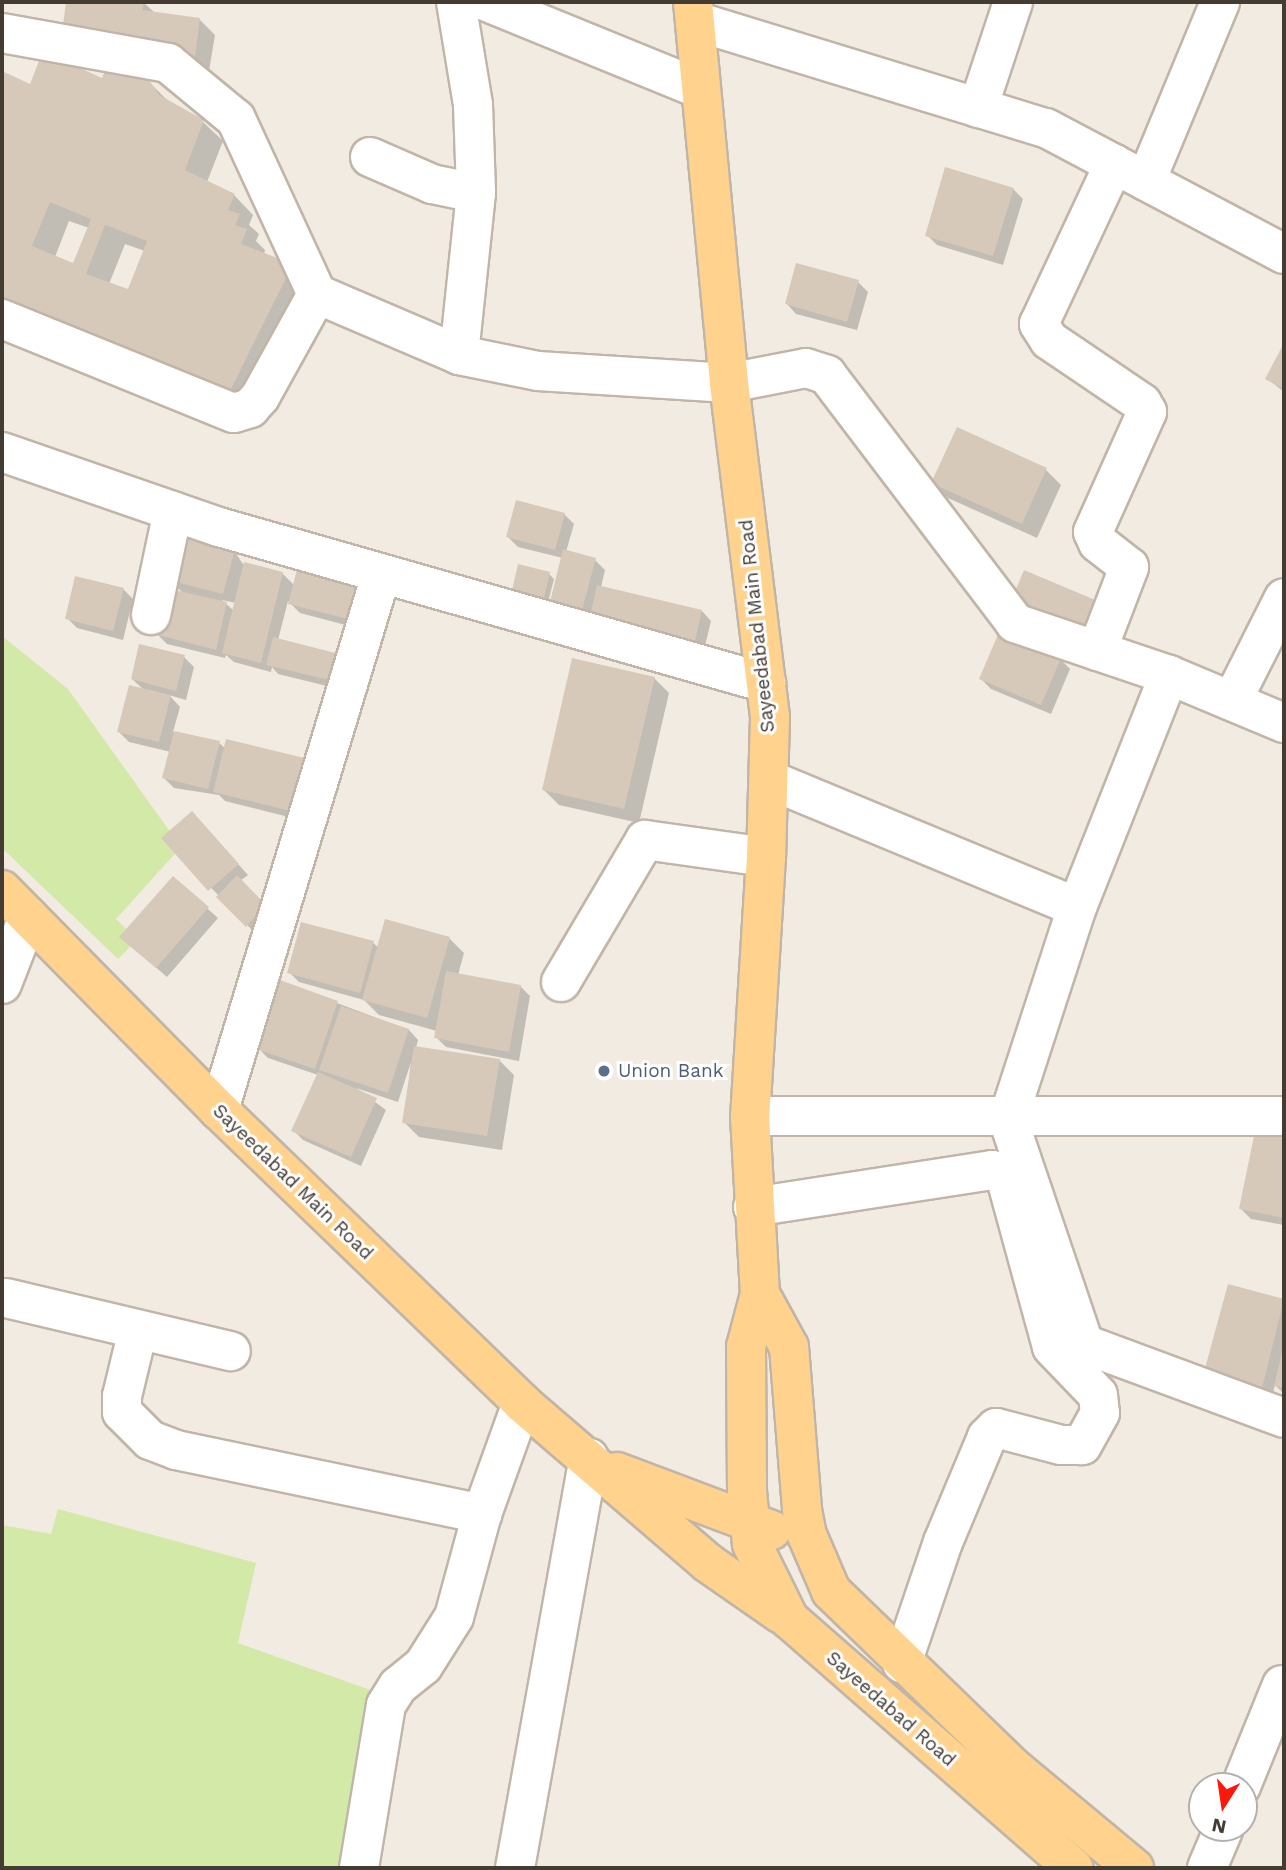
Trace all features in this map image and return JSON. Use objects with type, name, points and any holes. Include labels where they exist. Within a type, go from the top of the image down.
[{"type":"main road","name":"Sayeedabad Main Road","points":[[694,12],[729,383],[766,683],[770,780],[750,1116],[753,1207],[760,1294],[746,1347],[748,1522]]},
{"type":"main road","name":"Sayeedabad Main Road","points":[[2,890],[219,1110],[522,1403],[592,1460],[708,1563],[789,1619]]},
{"type":"main road","name":"Sayeedabad Main Road","points":[[592,1460],[748,1522],[807,1535],[797,1484],[789,1348],[760,1294]]},
{"type":"main road","name":"Sayeedabad Road","points":[[748,1522],[760,1566],[789,1619],[1073,1868]]},
{"type":"main road","name":"Sayeedabad Road","points":[[807,1535],[831,1591],[902,1663],[1015,1769],[1134,1868]]},
{"type":"main road","points":[[708,1563],[733,1568],[760,1566],[794,1549],[807,1535]]},
{"type":"main road","points":[[789,1619],[788,1594],[796,1584],[808,1580],[831,1591]]},
{"type":"street","points":[[456,2],[473,104],[476,193],[459,355]]},
{"type":"street","points":[[487,2],[700,89]]},
{"type":"street","points":[[978,108],[1013,2]]},
{"type":"street","points":[[1097,651],[1129,567],[1098,543],[1093,532],[1147,412],[1143,404],[1048,340],[1040,324],[1130,172],[1220,2]]},
{"type":"street","points":[[694,12],[978,108],[1046,128],[1284,254]]},
{"type":"street","points":[[2,33],[168,63],[236,119],[317,294],[459,355],[538,371],[729,383],[806,368],[827,375],[1016,623],[1169,675],[1284,723]]},
{"type":"street","points":[[370,157],[432,184],[476,193]]},
{"type":"street","points":[[2,319],[234,413],[250,408],[260,397],[317,294]]},
{"type":"street","points":[[2,452],[173,511],[381,575],[766,683]]},
{"type":"street","points":[[151,615],[173,511]]},
{"type":"street","points":[[219,1110],[381,575]]},
{"type":"street","points":[[1232,701],[1284,598]]},
{"type":"street","points":[[1169,675],[1077,907],[1008,1119],[1084,1344],[1284,1418]]},
{"type":"street","points":[[770,780],[1077,907]]},
{"type":"street","points":[[561,982],[645,840],[766,857]]},
{"type":"street","points":[[2,984],[28,917]]},
{"type":"street","points":[[750,1116],[1008,1119],[1284,1116]]},
{"type":"street","points":[[753,1207],[965,1173],[992,1170],[1005,1175],[1052,1347],[1098,1395],[1100,1413],[1082,1445],[1061,1445],[996,1428],[987,1437],[943,1542],[902,1663]]},
{"type":"street","points":[[6,1298],[231,1352]]},
{"type":"street","points":[[138,1330],[122,1396],[122,1412],[150,1440],[176,1450],[482,1514]]},
{"type":"street","points":[[359,1868],[386,1705],[398,1686],[423,1666],[454,1617],[482,1514],[522,1403]]},
{"type":"street","points":[[515,1868],[592,1460]]},
{"type":"street","points":[[1247,1772],[1282,1685]]},
{"type":"street","points":[[1207,1868],[1218,1842]]},
{"type":"green space","points":[[2,636],[68,689],[181,847],[116,919],[137,940],[118,959],[2,848]]},
{"type":"green space","points":[[58,1509],[256,1563],[238,1643],[379,1693],[347,1868],[2,1868],[2,1525],[51,1534]]},
{"type":"building","points":[[66,2],[144,2],[142,10],[200,18],[195,57],[61,40]]},
{"type":"building","points":[[43,51],[102,78],[109,61],[147,77],[159,95],[204,120],[185,170],[235,194],[228,210],[240,214],[235,225],[247,229],[241,244],[293,264],[225,401],[2,310],[2,71],[30,84]],"holes":[[[50,202],[91,219],[73,263],[32,246]],[[105,225],[147,241],[128,289],[86,274]]]},
{"type":"building","points":[[945,167],[1014,188],[993,256],[925,236]]},
{"type":"building","points":[[796,263],[859,280],[847,322],[785,304]]},
{"type":"building","points":[[1284,343],[1284,389],[1265,379]]},
{"type":"building","points":[[957,427],[1047,468],[1022,524],[931,483]]},
{"type":"building","points":[[516,500],[565,513],[555,550],[506,537]]},
{"type":"building","points":[[179,535],[235,549],[223,594],[168,580]]},
{"type":"building","points":[[563,549],[596,558],[581,614],[549,606]]},
{"type":"building","points":[[244,562],[283,572],[261,663],[222,653]]},
{"type":"building","points":[[518,564],[550,572],[542,607],[510,599]]},
{"type":"building","points":[[298,566],[357,580],[348,619],[288,604]]},
{"type":"building","points":[[1024,570],[1100,602],[1083,641],[1008,608]]},
{"type":"building","points":[[75,576],[124,588],[113,631],[65,619]]},
{"type":"building","points":[[597,585],[702,610],[694,645],[589,621]]},
{"type":"building","points":[[166,588],[227,602],[216,650],[155,634]]},
{"type":"building","points":[[999,632],[1061,658],[1041,705],[979,679]]},
{"type":"building","points":[[273,637],[339,654],[333,681],[266,665]]},
{"type":"building","points":[[139,644],[185,655],[176,691],[131,679]]},
{"type":"building","points":[[572,658],[655,677],[624,809],[542,790]]},
{"type":"building","points":[[129,685],[171,695],[159,742],[117,732]]},
{"type":"building","points":[[174,731],[220,741],[208,789],[162,778]]},
{"type":"building","points":[[226,739],[304,758],[291,811],[213,792]]},
{"type":"building","points":[[192,811],[239,864],[208,891],[161,838]]},
{"type":"building","points":[[237,875],[266,905],[246,927],[216,897]]},
{"type":"building","points":[[173,876],[209,907],[156,968],[119,937]]},
{"type":"building","points":[[385,919],[450,937],[427,1018],[362,1000]]},
{"type":"building","points":[[301,922],[374,941],[360,993],[287,973]]},
{"type":"building","points":[[446,971],[521,985],[509,1052],[434,1038]]},
{"type":"building","points":[[280,980],[338,1001],[315,1069],[256,1049]]},
{"type":"building","points":[[341,1006],[409,1029],[388,1093],[319,1070]]},
{"type":"building","points":[[414,1046],[500,1059],[487,1136],[402,1123]]},
{"type":"building","points":[[318,1072],[377,1098],[351,1157],[291,1131]]},
{"type":"building","points":[[1255,1131],[1284,1137],[1284,1218],[1239,1209]]},
{"type":"building","points":[[1228,1284],[1284,1299],[1262,1388],[1204,1372]]},
{"type":"building","points":[[1284,1348],[1284,1388],[1274,1386]]},
{"type":"place","name":"Union Bank","points":[[604,1071]]}]
